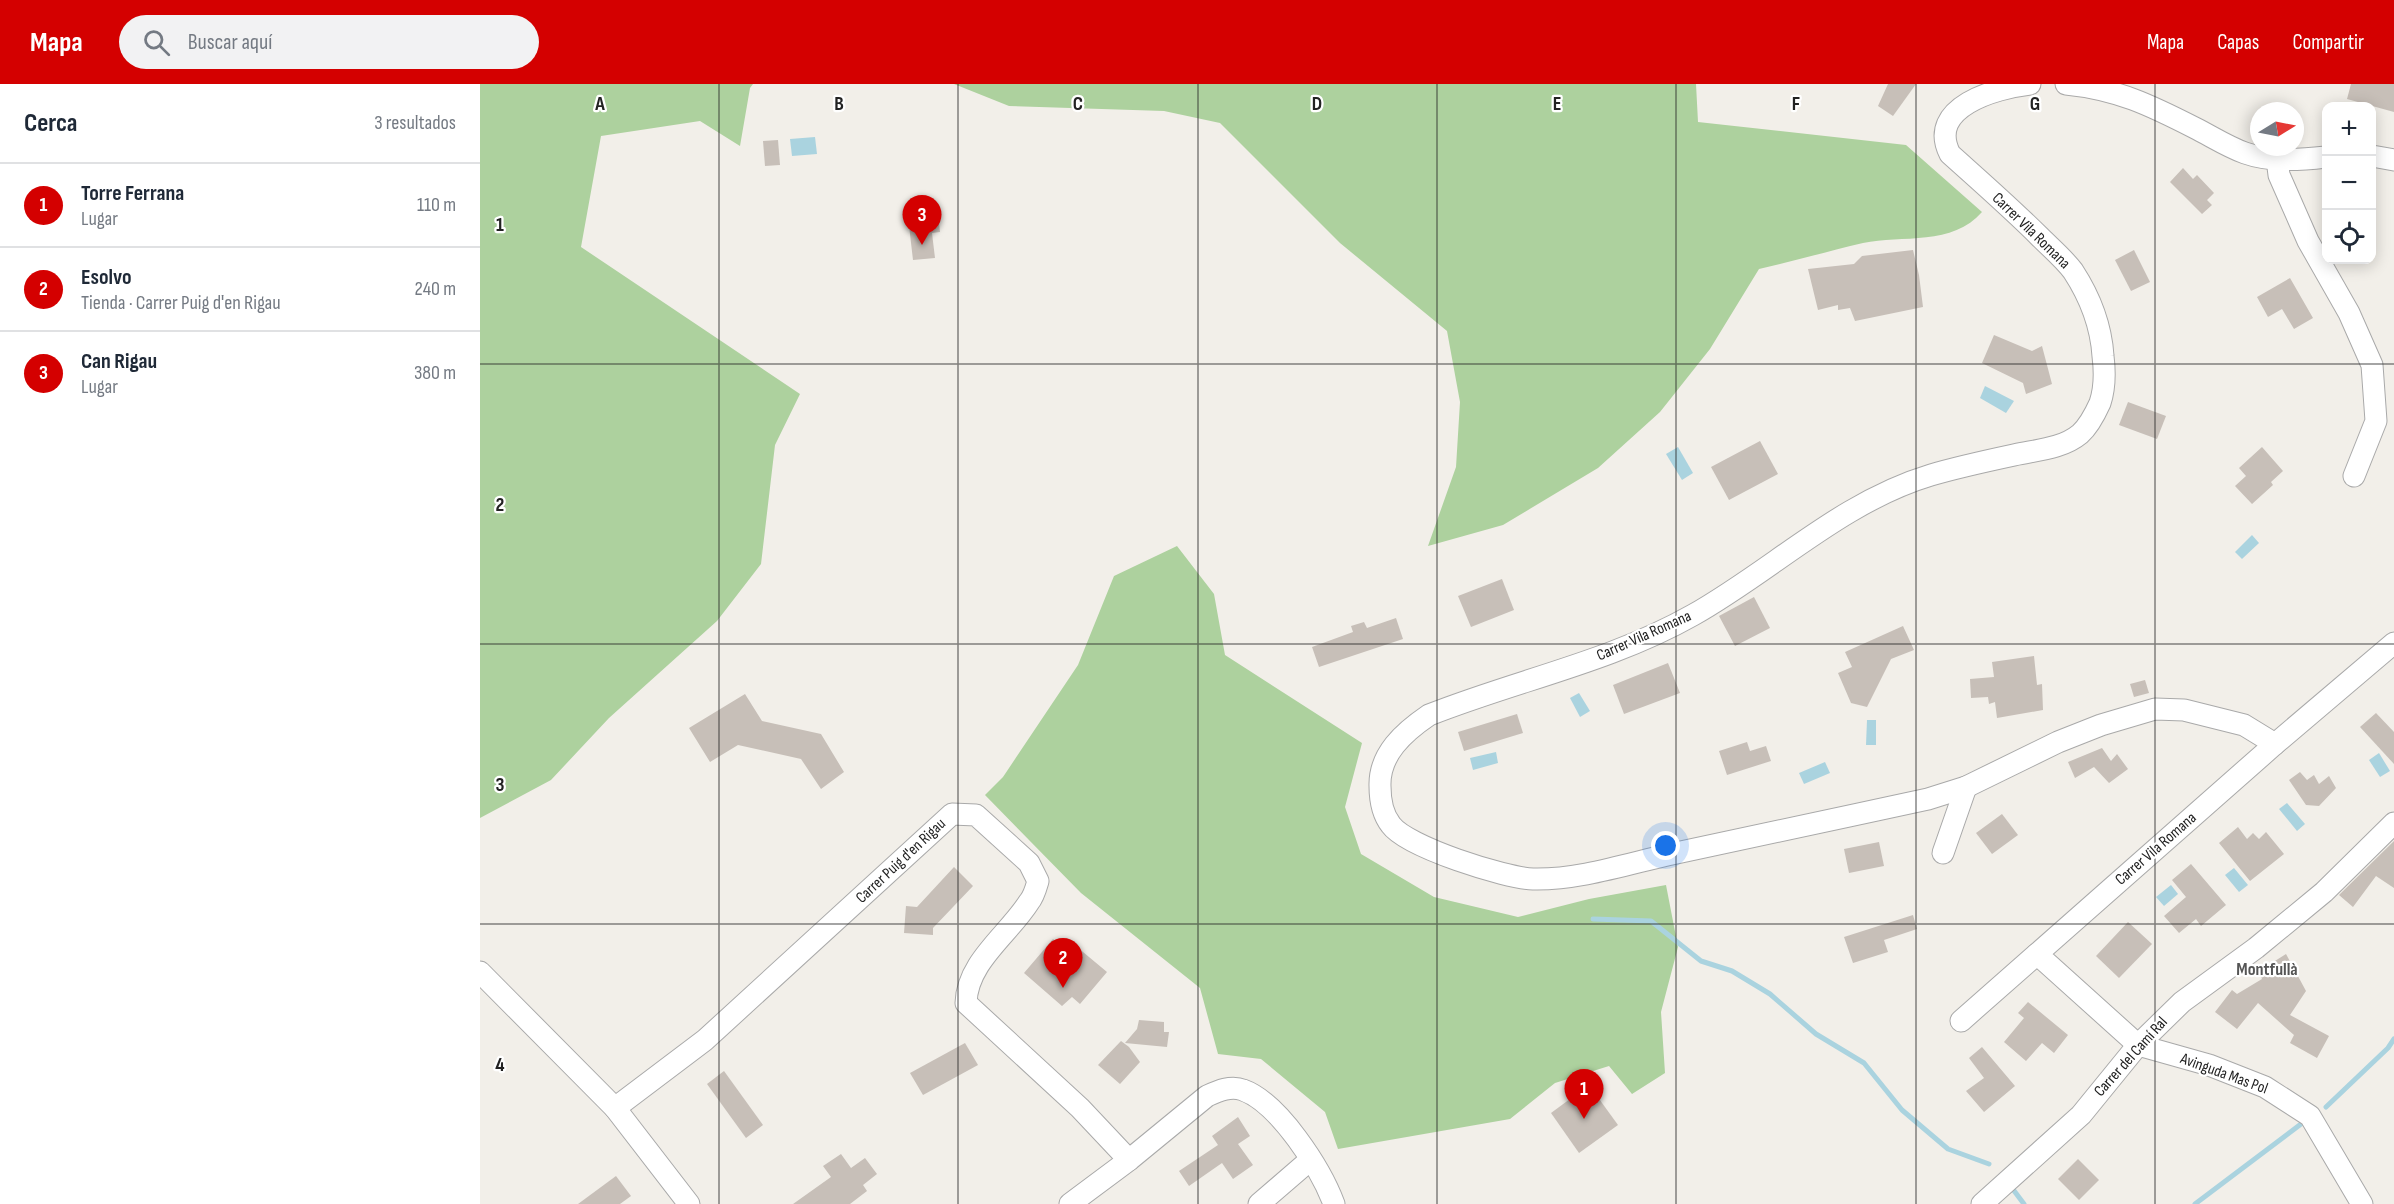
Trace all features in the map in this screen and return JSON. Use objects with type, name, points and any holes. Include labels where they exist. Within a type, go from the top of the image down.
[{"type":"street","name":"Carrer Vila Romana","points":[[2030,84],[1997,91],[1975,99],[1958,110],[1943,132],[1944,144],[1950,154],[2072,269],[2086,292],[2097,319],[2102,341],[2105,376],[2101,401],[2092,420],[2080,434],[2055,447],[1950,470],[1900,486],[1862,504],[1830,523],[1695,614],[1643,641],[1586,663],[1429,715],[1409,729],[1393,746],[1383,766],[1380,785],[1383,808],[1390,825],[1405,838],[1505,875],[1533,879],[1597,871],[1928,799],[1966,787],[2058,742],[2101,725],[2155,709],[2184,710],[2244,725],[2275,744]]},
{"type":"street","points":[[2066,84],[2099,88],[2123,95],[2167,113],[2244,153],[2277,159],[2322,157]]},
{"type":"street","points":[[2376,157],[2394,159]]},
{"type":"street","points":[[2277,159],[2279,175],[2308,241],[2349,313],[2372,365],[2376,421],[2354,476]]},
{"type":"street","name":"Carrer Vila Romana","points":[[1961,1021],[2275,744],[2394,644]]},
{"type":"street","points":[[1943,853],[1966,787]]},
{"type":"street","name":"Carrer Puig d'en Rigau","points":[[615,1108],[705,1040],[952,814],[976,816],[1029,863],[1038,881],[1031,900],[981,961],[966,987],[966,1004],[1080,1108],[1129,1161]]},
{"type":"street","name":"Carrer del Camí Ral","points":[[1982,1204],[2080,1115],[2138,1045],[2182,1002],[2256,948],[2324,892],[2394,823]]},
{"type":"street","points":[[2037,954],[2138,1045]]},
{"type":"street","points":[[480,972],[615,1108],[689,1204]]},
{"type":"street","name":"Avinguda Mas Pol","points":[[2138,1045],[2209,1065],[2265,1087],[2310,1116],[2362,1204]]},
{"type":"street","points":[[1070,1204],[1129,1161],[1207,1096],[1221,1089],[1240,1088],[1260,1099],[1288,1128],[1310,1160],[1334,1204]]},
{"type":"street","points":[[1260,1204],[1310,1160]]},
{"type":"green space","points":[[480,84],[753,84],[750,88],[740,146],[700,121],[601,136],[581,247],[800,394],[775,445],[761,564],[717,621],[609,718],[551,780],[480,818]]},
{"type":"green space","points":[[954,84],[1696,84],[1698,122],[1906,145],[1982,212],[1970,223],[1942,235],[1863,243],[1759,269],[1710,349],[1660,412],[1598,468],[1503,525],[1428,546],[1456,467],[1460,402],[1447,331],[1340,243],[1220,123],[1164,111],[1009,106]]},
{"type":"green space","points":[[1177,546],[1214,594],[1225,655],[1362,743],[1345,807],[1361,854],[1434,897],[1518,917],[1589,899],[1666,885],[1678,947],[1661,1012],[1665,1073],[1632,1094],[1609,1066],[1555,1083],[1510,1119],[1338,1149],[1325,1112],[1261,1059],[1218,1054],[1200,988],[1081,893],[985,795],[1003,777],[1078,665],[1114,576]]},
{"type":"water","points":[[815,137],[817,154],[792,156],[790,139]]},
{"type":"water","points":[[1985,386],[2014,401],[2006,413],[1980,398]]},
{"type":"water","points":[[1678,447],[1693,473],[1682,480],[1666,454]]},
{"type":"water","points":[[2252,535],[2259,543],[2242,559],[2235,552]]},
{"type":"water","points":[[1579,693],[1590,711],[1580,717],[1570,698]]},
{"type":"water","points":[[1867,720],[1876,720],[1876,745],[1866,745]]},
{"type":"water","points":[[1496,752],[1498,763],[1473,770],[1470,758]]},
{"type":"water","points":[[2379,753],[2390,771],[2380,777],[2369,760]]},
{"type":"water","points":[[1825,762],[1830,773],[1804,784],[1799,773]]},
{"type":"water","points":[[2287,803],[2305,824],[2297,831],[2279,809]]},
{"type":"water","points":[[2234,868],[2248,885],[2239,892],[2225,875]]},
{"type":"water","points":[[2171,885],[2178,894],[2164,906],[2156,897]]},
{"type":"building","points":[[1888,84],[1916,84],[1893,116],[1878,106]]},
{"type":"building","points":[[2351,84],[2394,84],[2394,112],[2376,107],[2376,102],[2358,102],[2347,99]]},
{"type":"building","points":[[778,140],[780,165],[765,166],[763,141]]},
{"type":"building","points":[[2183,168],[2193,179],[2197,175],[2214,193],[2207,200],[2212,205],[2202,214],[2170,182]]},
{"type":"building","points":[[938,213],[940,232],[932,233],[935,258],[913,260],[908,217]]},
{"type":"building","points":[[1913,250],[1923,307],[1855,321],[1850,308],[1838,310],[1838,305],[1818,310],[1808,269],[1854,264],[1862,256]]},
{"type":"building","points":[[2134,250],[2150,282],[2131,291],[2115,260]]},
{"type":"building","points":[[2290,278],[2313,318],[2294,329],[2282,309],[2268,317],[2257,297]]},
{"type":"building","points":[[1994,335],[2032,351],[2042,346],[2052,384],[2026,394],[2023,383],[1982,363]]},
{"type":"building","points":[[2128,402],[2166,416],[2157,439],[2119,425]]},
{"type":"building","points":[[1760,441],[1778,474],[1729,500],[1711,467]]},
{"type":"building","points":[[2262,447],[2283,471],[2271,482],[2273,485],[2252,504],[2235,486],[2246,476],[2239,468]]},
{"type":"building","points":[[1502,579],[1514,610],[1471,627],[1458,596]]},
{"type":"building","points":[[1754,597],[1770,628],[1735,646],[1719,616]]},
{"type":"building","points":[[1396,618],[1403,639],[1319,667],[1312,647],[1353,632],[1351,626],[1364,622],[1367,628]]},
{"type":"building","points":[[1903,626],[1914,650],[1891,659],[1867,707],[1851,703],[1838,673],[1852,667],[1845,652]]},
{"type":"building","points":[[2034,656],[2037,685],[2042,684],[2043,710],[1997,718],[1995,702],[1989,704],[1988,697],[1971,698],[1970,679],[1994,677],[1992,662]]},
{"type":"building","points":[[1668,663],[1680,693],[1624,714],[1613,685]]},
{"type":"building","points":[[2145,680],[2149,693],[2134,697],[2130,684]]},
{"type":"building","points":[[745,694],[762,721],[821,734],[844,772],[821,789],[801,759],[738,745],[710,762],[689,728]]},
{"type":"building","points":[[2376,713],[2394,732],[2394,764],[2360,727]]},
{"type":"building","points":[[1517,714],[1523,733],[1464,751],[1458,732]]},
{"type":"building","points":[[1747,742],[1750,751],[1766,746],[1771,761],[1727,775],[1719,751]]},
{"type":"building","points":[[2102,748],[2111,761],[2117,754],[2128,769],[2109,783],[2094,767],[2075,778],[2068,762]]},
{"type":"building","points":[[2300,772],[2307,780],[2314,775],[2319,784],[2329,776],[2336,788],[2319,806],[2306,805],[2289,780]]},
{"type":"building","points":[[2002,814],[2018,835],[1992,854],[1976,833]]},
{"type":"building","points":[[2238,827],[2247,839],[2253,833],[2259,839],[2266,832],[2284,854],[2250,881],[2219,843]]},
{"type":"building","points":[[2394,841],[2394,888],[2376,876],[2353,907],[2339,895]]},
{"type":"building","points":[[1879,842],[1884,866],[1849,873],[1844,849]]},
{"type":"building","points":[[2191,864],[2226,905],[2201,926],[2196,919],[2179,933],[2164,916],[2186,897],[2172,880]]},
{"type":"building","points":[[954,867],[973,886],[933,928],[933,935],[904,933],[906,906],[917,907]]},
{"type":"building","points":[[1913,915],[1917,929],[1884,940],[1888,952],[1853,963],[1844,937]]},
{"type":"building","points":[[2128,922],[2152,944],[2119,978],[2096,956]]},
{"type":"building","points":[[1053,939],[1071,956],[1077,947],[1107,972],[1080,1004],[1072,997],[1062,1006],[1024,973]]},
{"type":"building","points":[[2286,954],[2306,991],[2290,1015],[2329,1036],[2317,1058],[2290,1043],[2294,1035],[2258,1003],[2237,1029],[2215,1012],[2232,990],[2237,994],[2262,979],[2259,971]]},
{"type":"building","points":[[2028,1002],[2068,1035],[2054,1053],[2042,1043],[2026,1061],[2004,1042],[2024,1018],[2018,1013]]},
{"type":"building","points":[[1139,1020],[1164,1022],[1164,1032],[1169,1032],[1167,1047],[1125,1043],[1137,1029]]},
{"type":"building","points":[[1121,1041],[1129,1047],[1140,1062],[1120,1084],[1098,1065]]},
{"type":"building","points":[[965,1043],[978,1065],[923,1095],[910,1073]]},
{"type":"building","points":[[1982,1047],[2015,1086],[1984,1112],[1966,1091],[1984,1078],[1969,1058]]},
{"type":"building","points":[[724,1071],[763,1125],[746,1138],[707,1084]]},
{"type":"building","points":[[1589,1085],[1618,1125],[1579,1153],[1551,1113]]},
{"type":"building","points":[[1238,1117],[1250,1136],[1238,1144],[1253,1165],[1233,1179],[1222,1163],[1189,1186],[1179,1171],[1218,1145],[1212,1136]]},
{"type":"building","points":[[841,1154],[851,1168],[865,1158],[877,1174],[863,1185],[867,1191],[850,1204],[793,1204],[831,1177],[823,1166]]},
{"type":"building","points":[[2078,1159],[2099,1180],[2079,1200],[2058,1179]]},
{"type":"building","points":[[616,1176],[631,1196],[620,1204],[578,1204]]},
{"type":"waterway","points":[[1593,919],[1651,921],[1701,961],[1732,971],[1770,994],[1816,1034],[1864,1063],[1902,1110],[1948,1149],[1989,1164]]},
{"type":"waterway","points":[[2326,1107],[2388,1048],[2394,1039]]},
{"type":"waterway","points":[[2195,1204],[2301,1124]]},
{"type":"waterway","points":[[2012,1188],[2024,1204]]},
{"type":"place","name":"Can Rigau","points":[[922,245]]},
{"type":"place","name":"Esolvo","points":[[1063,988]]},
{"type":"place","name":"Torre Ferrana","points":[[1584,1119]]},
{"type":"district","name":"Montfullà","points":[[2267,969]]}]
